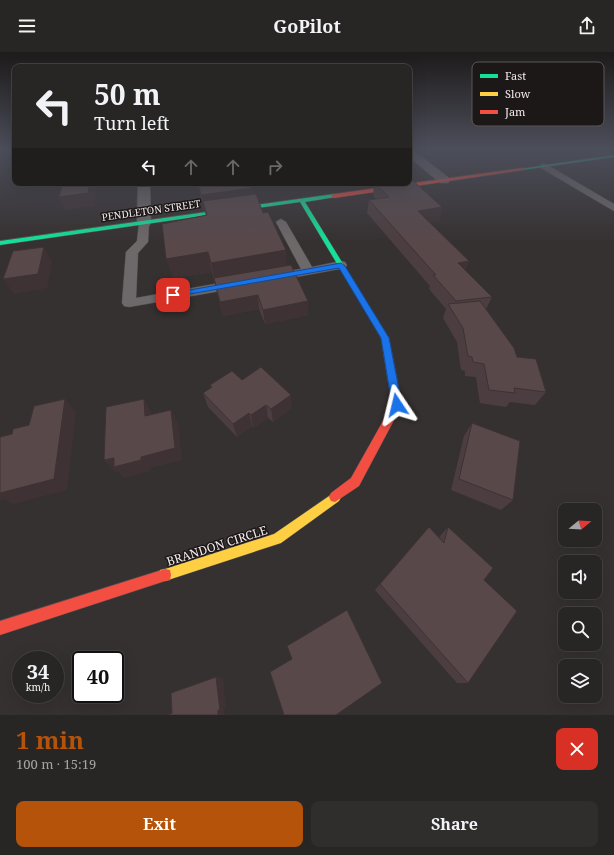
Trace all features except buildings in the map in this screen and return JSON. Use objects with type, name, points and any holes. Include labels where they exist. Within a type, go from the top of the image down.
[{"type":"main road","name":"PENDLETON STREET","points":[[412,184],[444,180]]},
{"type":"main road","name":"PENDLETON STREET","points":[[0,242],[401,186]]},
{"type":"main road","name":"BRANDON CIRCLE","points":[[0,628],[277,539],[355,482],[397,405],[385,338],[301,200]]},
{"type":"street","points":[[144,186],[144,223]]},
{"type":"lane","points":[[567,180],[614,208]]},
{"type":"lane","points":[[281,222],[308,271]]},
{"type":"lane","points":[[144,223],[142,242],[132,252],[129,303],[246,282]]},
{"type":"lane","points":[[261,279],[341,266]]},
{"type":"traffic: fast","points":[[0,243],[334,196]]},
{"type":"traffic: fast","points":[[301,200],[345,272]]},
{"type":"traffic: slow","points":[[165,575],[277,539],[335,497]]},
{"type":"traffic: jam","points":[[412,185],[446,180]]},
{"type":"traffic: jam","points":[[334,196],[404,186]]},
{"type":"traffic: jam","points":[[335,497],[355,482],[397,405],[385,338],[345,272]]},
{"type":"traffic: jam","points":[[0,628],[165,575]]},
{"type":"route","points":[[173,295],[341,266],[385,338],[397,405]]}]
